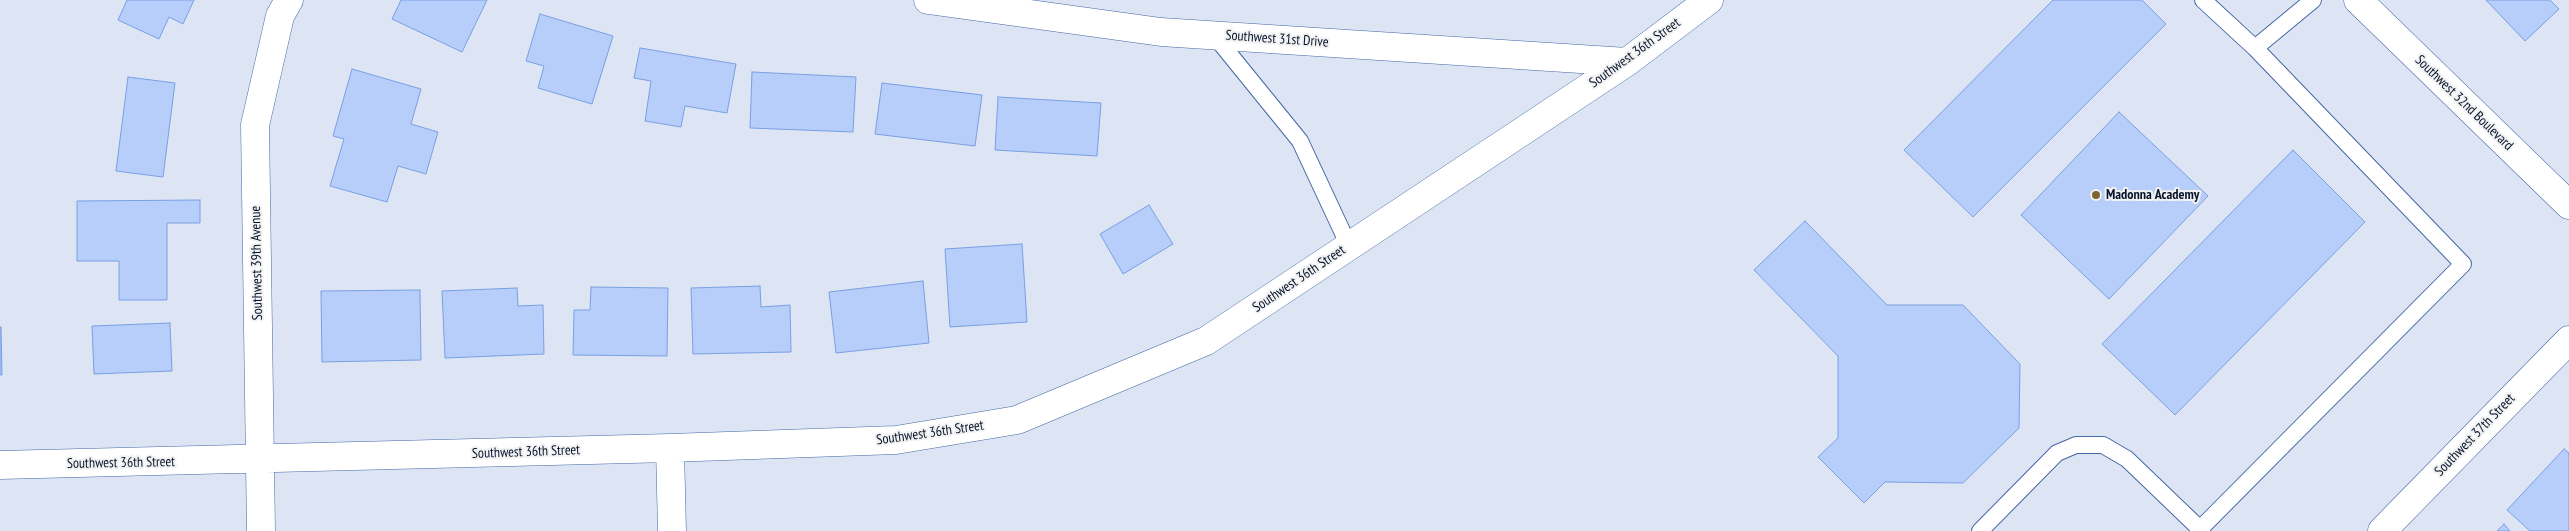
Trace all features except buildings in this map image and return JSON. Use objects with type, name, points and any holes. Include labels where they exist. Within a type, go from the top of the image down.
[{"type":"street","name":"Southwest 39th Avenue","points":[[261,531],[255,125],[280,16],[288,0]]},
{"type":"street","name":"Southwest 31st Drive","points":[[928,0],[1161,32],[1627,62]]},
{"type":"street","name":"Southwest 36th Street","points":[[0,466],[896,440],[1017,420],[1206,341],[1627,62],[1708,0]]},
{"type":"street","name":"Southwest 32nd Boulevard","points":[[2358,0],[2569,205]]},
{"type":"street","name":"Southwest 37th Street","points":[[2382,531],[2569,340]]},
{"type":"street","points":[[670,448],[672,531]]},
{"type":"lane","points":[[1980,531],[2057,453],[2076,445],[2103,445],[2127,458],[2201,530],[2463,264],[2255,48],[2203,0]]},
{"type":"lane","points":[[2255,48],[2313,0]]},
{"type":"lane","points":[[1214,35],[1300,141],[1349,246]]},
{"type":"place","name":"Madonna Academy","points":[[2096,195]]}]
